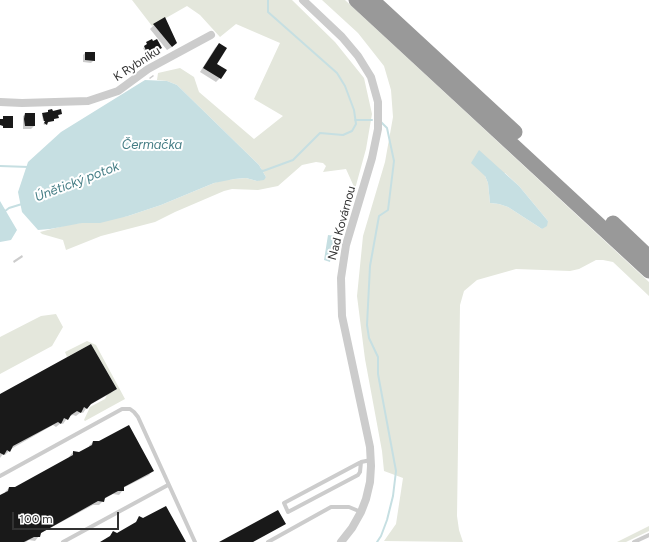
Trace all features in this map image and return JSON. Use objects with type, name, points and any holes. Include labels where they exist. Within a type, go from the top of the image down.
[{"type":"highway","points":[[356,0],[649,271]]},
{"type":"highway","points":[[372,0],[649,257]]},
{"type":"street","name":"Nad Kovárnou","points":[[303,0],[342,37],[358,56],[371,77],[378,102],[378,130],[372,158],[346,245],[341,278],[342,316],[368,433],[371,460],[369,490],[361,512],[352,528],[341,542]]},
{"type":"street","name":"K Rybníku","points":[[0,102],[22,103],[88,101],[118,91],[148,69],[212,35]]},
{"type":"lane","points":[[0,476],[122,409],[126,409],[134,412],[138,417],[195,542]]},
{"type":"lane","points":[[361,462],[358,475],[288,512],[284,504],[361,462],[371,460]]},
{"type":"lane","points":[[63,542],[168,485]]},
{"type":"lane","points":[[268,542],[331,507],[348,507],[361,512]]},
{"type":"lane","points":[[634,542],[649,535]]},
{"type":"shaded area","points":[[132,0],[292,0],[335,42],[364,78],[372,114],[366,149],[355,189],[346,169],[323,172],[326,166],[323,163],[316,162],[302,165],[278,186],[258,190],[232,189],[224,191],[155,222],[101,236],[66,250],[63,240],[42,234],[40,232],[67,225],[128,216],[161,205],[224,180],[246,178],[257,181],[266,177],[259,165],[177,85],[167,81],[157,80],[158,73],[180,68],[194,77],[199,92],[254,139],[283,116],[254,99],[280,43],[236,24],[220,37],[200,15],[187,6],[152,26]]},
{"type":"shaded area","points":[[322,0],[345,0],[649,282],[649,296],[613,262],[596,260],[579,269],[570,271],[516,269],[477,280],[464,291],[460,305],[457,516],[463,542],[384,541],[396,524],[403,478],[384,471],[382,451],[365,359],[357,296],[363,236],[385,162],[393,117],[391,90],[384,66],[358,33]],"holes":[[[505,173],[519,186],[548,221],[542,229],[508,207],[490,203],[488,183],[485,176]]]},
{"type":"shaded area","points":[[56,314],[63,327],[52,346],[0,374],[0,337],[41,316]]},
{"type":"shaded area","points":[[87,341],[96,345],[125,399],[85,421],[84,420],[90,407],[105,399],[107,395],[117,389],[91,344],[67,357],[65,352]]},
{"type":"shaded area","points":[[649,526],[649,531],[626,542],[617,542]]},
{"type":"water","name":"Čermačka","points":[[145,80],[167,81],[177,85],[259,165],[266,177],[264,180],[257,181],[246,178],[214,183],[161,205],[128,216],[100,223],[82,223],[38,230],[22,212],[18,192],[28,162],[61,132]]},
{"type":"water","points":[[479,150],[519,186],[548,221],[547,226],[542,229],[508,207],[490,203],[488,183],[485,176],[471,163]]},
{"type":"water","points":[[0,201],[17,230],[11,240],[0,242]]},
{"type":"water","points":[[328,235],[335,236],[330,262],[324,260]]},
{"type":"building","points":[[165,17],[177,43],[172,47],[153,24]]},
{"type":"building","points":[[152,39],[153,41],[157,39],[162,48],[148,55],[144,46],[147,44],[146,42]]},
{"type":"building","points":[[219,43],[227,48],[217,64],[227,70],[221,79],[203,68]]},
{"type":"building","points":[[85,52],[95,52],[95,61],[85,60]]},
{"type":"building","points":[[52,109],[53,111],[61,109],[62,114],[58,115],[59,118],[54,119],[54,121],[48,122],[47,125],[44,123],[45,121],[42,113],[48,112],[48,110]]},
{"type":"building","points":[[25,113],[35,113],[35,126],[25,126]]},
{"type":"building","points":[[3,116],[13,116],[13,128],[3,128],[3,126],[0,125],[0,119],[3,119]]},
{"type":"building","points":[[91,344],[117,389],[91,404],[87,409],[84,407],[81,413],[77,411],[71,415],[68,420],[64,418],[61,424],[58,422],[13,446],[10,452],[7,450],[4,455],[0,453],[0,394]]},
{"type":"building","points":[[129,425],[154,471],[124,487],[124,491],[118,491],[105,498],[104,502],[98,501],[41,533],[40,537],[34,537],[24,542],[0,542],[0,495],[8,491],[9,487],[15,487],[73,455],[73,451],[79,452],[92,445],[93,441],[99,441]]},
{"type":"building","points":[[166,506],[186,542],[100,542],[110,536],[113,531],[117,533],[136,522],[139,516],[143,518]]},
{"type":"building","points":[[278,510],[286,524],[253,542],[219,542]]},
{"type":"waterway","name":"Únětický potok","points":[[260,170],[263,171],[293,160],[320,133],[343,135],[352,131],[356,124],[354,110],[345,86],[337,73],[268,12],[268,0]]},
{"type":"waterway","points":[[355,120],[372,120]]},
{"type":"waterway","points":[[377,542],[387,520],[393,496],[396,471],[378,374],[378,357],[369,338],[367,325],[370,266],[379,216],[388,210],[394,161],[387,128],[380,121]]},
{"type":"waterway","points":[[0,166],[29,167]]},
{"type":"waterway","name":"Únětický potok","points":[[0,215],[9,208],[22,204]]}]
